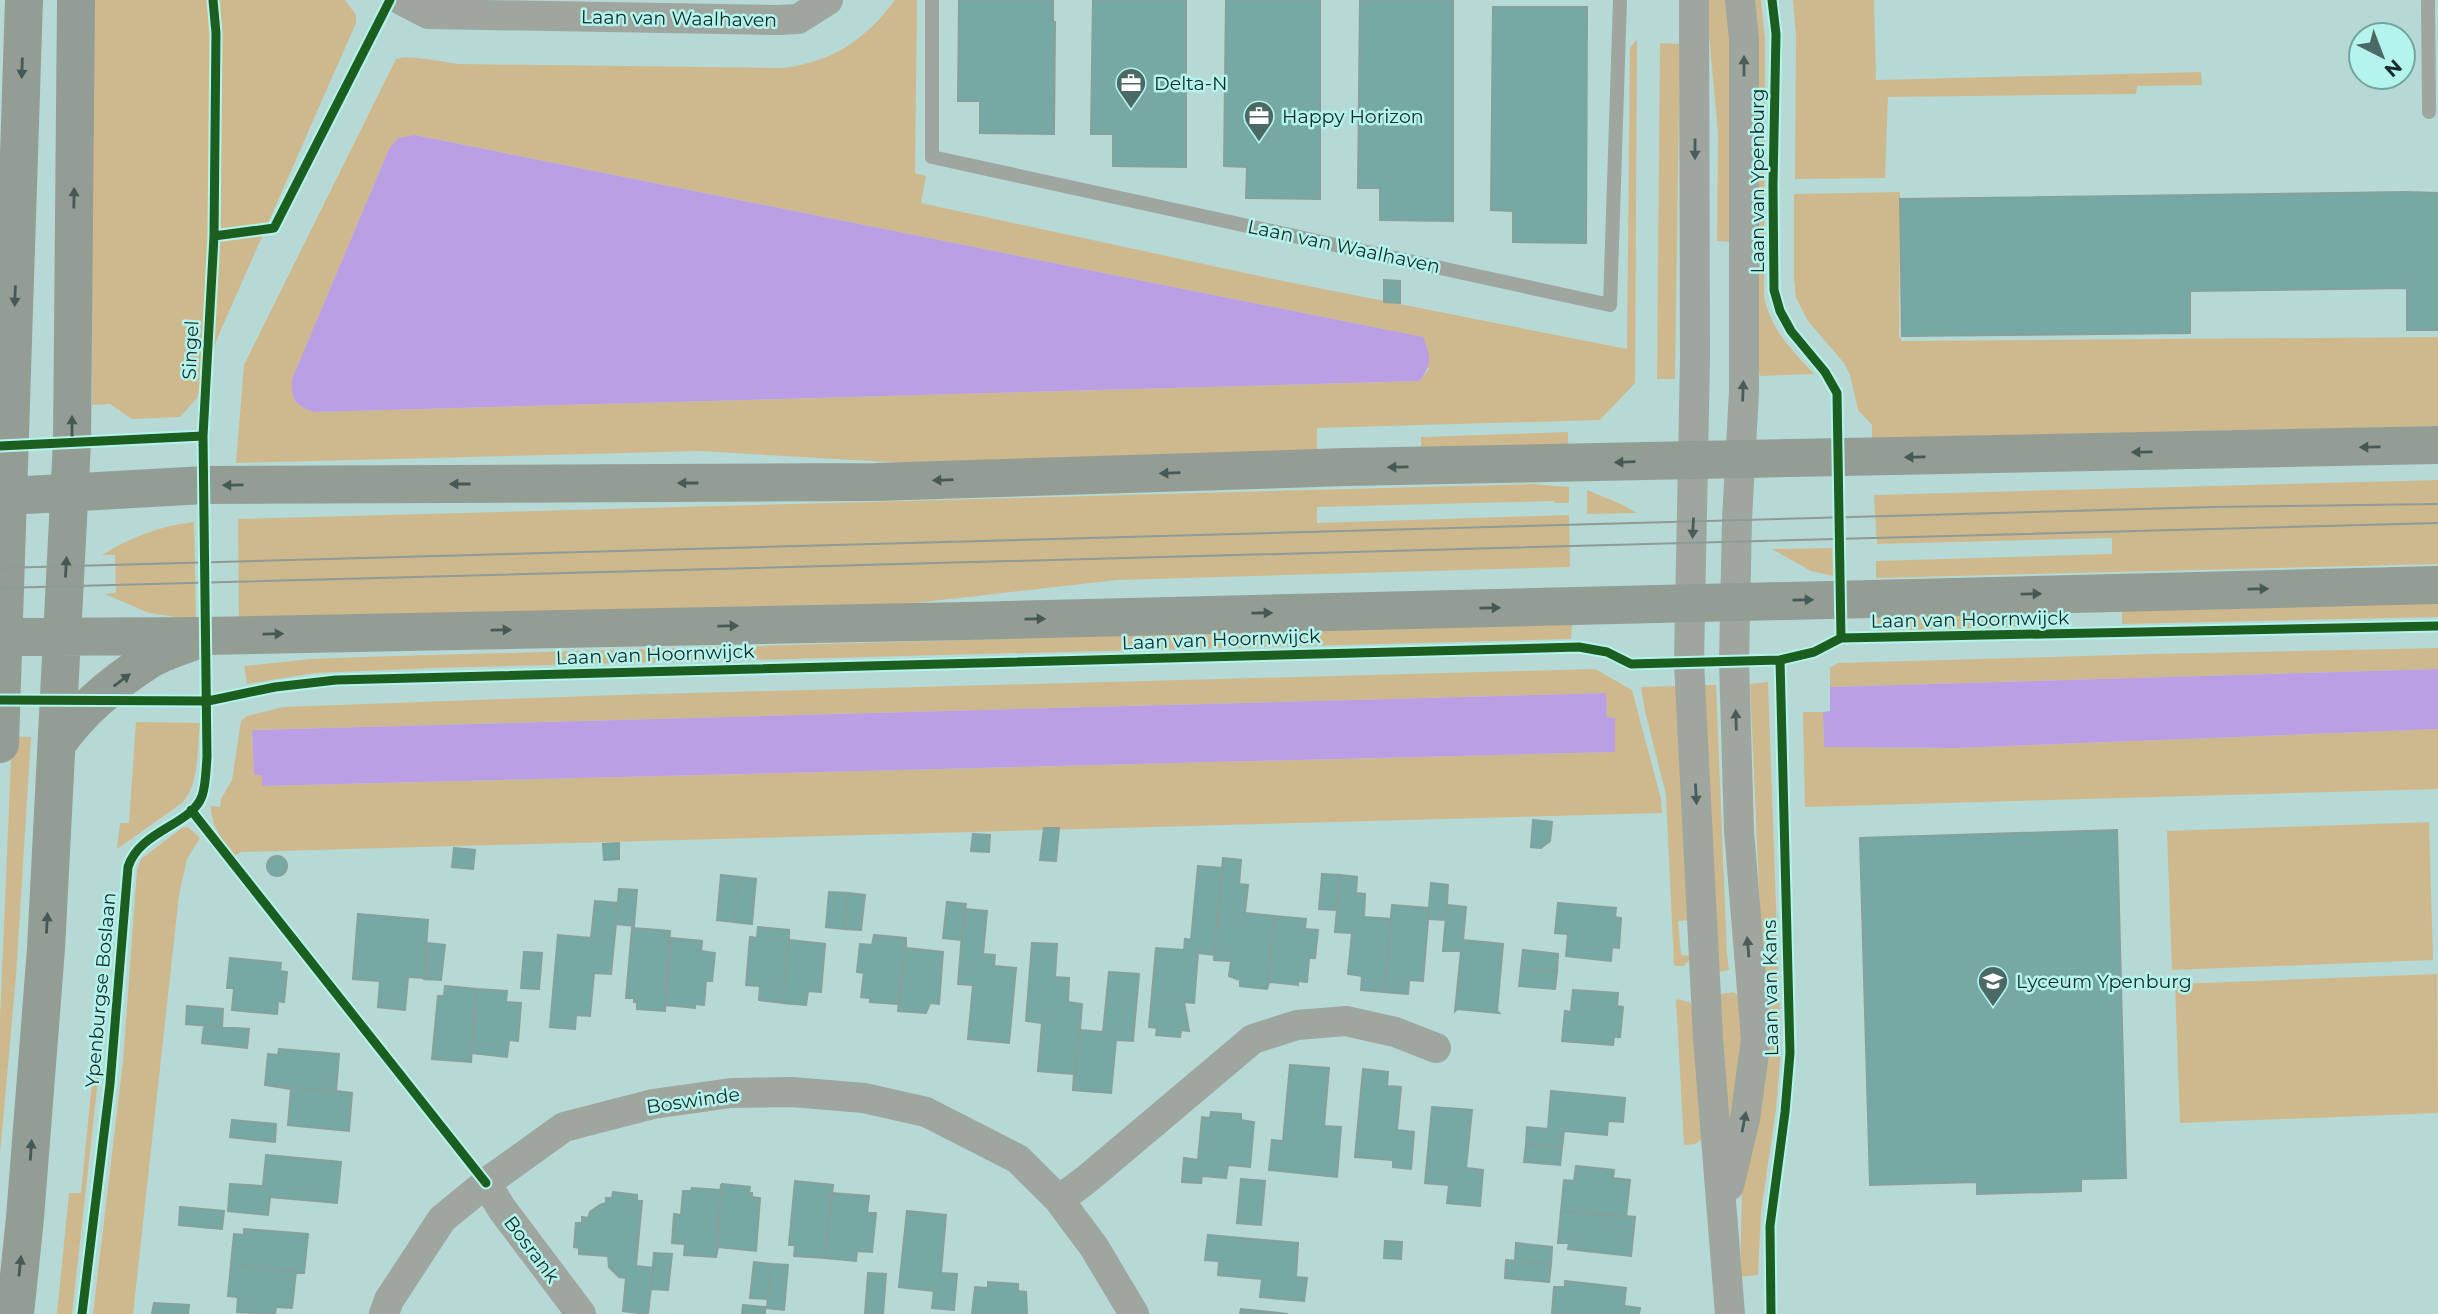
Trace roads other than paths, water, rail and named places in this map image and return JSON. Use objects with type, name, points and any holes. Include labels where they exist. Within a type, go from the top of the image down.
[{"type":"main road","points":[[0,744],[5,496],[24,0]]},
{"type":"main road","points":[[15,1314],[44,976],[70,494],[76,0]]},
{"type":"main road","points":[[5,496],[241,485],[876,482],[1333,468],[2438,445]]},
{"type":"main road","name":"Laan van Hoornwijck","points":[[2,637],[205,636],[967,621],[2438,585]]},
{"type":"main road","points":[[57,744],[73,721],[150,659],[205,636]]},
{"type":"street","name":"Laan van Waalhaven","points":[[401,0],[428,14],[778,20],[798,19],[828,0]]},
{"type":"street","points":[[1693,460],[1694,0]]},
{"type":"street","name":"Laan van Ypenburg","points":[[1735,601],[1744,391],[1744,39],[1740,0]]},
{"type":"street","name":"Laan van Kans","points":[[1693,460],[1689,662],[1708,1038],[1730,1314]]},
{"type":"street","name":"Laan van Kans","points":[[1723,1212],[1745,1119],[1756,1040],[1739,831],[1735,601]]},
{"type":"street","points":[[1059,1200],[1253,1039],[1297,1025],[1346,1021],[1395,1032],[1436,1048]]},
{"type":"street","name":"Boswinde","points":[[384,1314],[390,1300],[442,1219],[564,1127],[653,1104],[731,1093],[792,1092],[864,1098],[926,1112],[1018,1159],[1059,1200],[1094,1247],[1134,1314]]},
{"type":"street","name":"Bosrank","points":[[486,1184],[581,1314]]},
{"type":"lane","name":"Laan van Waalhaven","points":[[932,0],[932,157],[1610,305],[1620,0]]},
{"type":"lane","points":[[2428,0],[2429,112]]},
{"type":"tram line","points":[[0,568],[2213,507],[2438,504]]},
{"type":"tram line","points":[[0,588],[2438,523]]},
{"type":"place","name":"Delta-N","points":[[1131,110]]},
{"type":"place","name":"Happy Horizon","points":[[1259,143]]},
{"type":"place","name":"Lyceum Ypenburg","points":[[1993,1008]]}]
